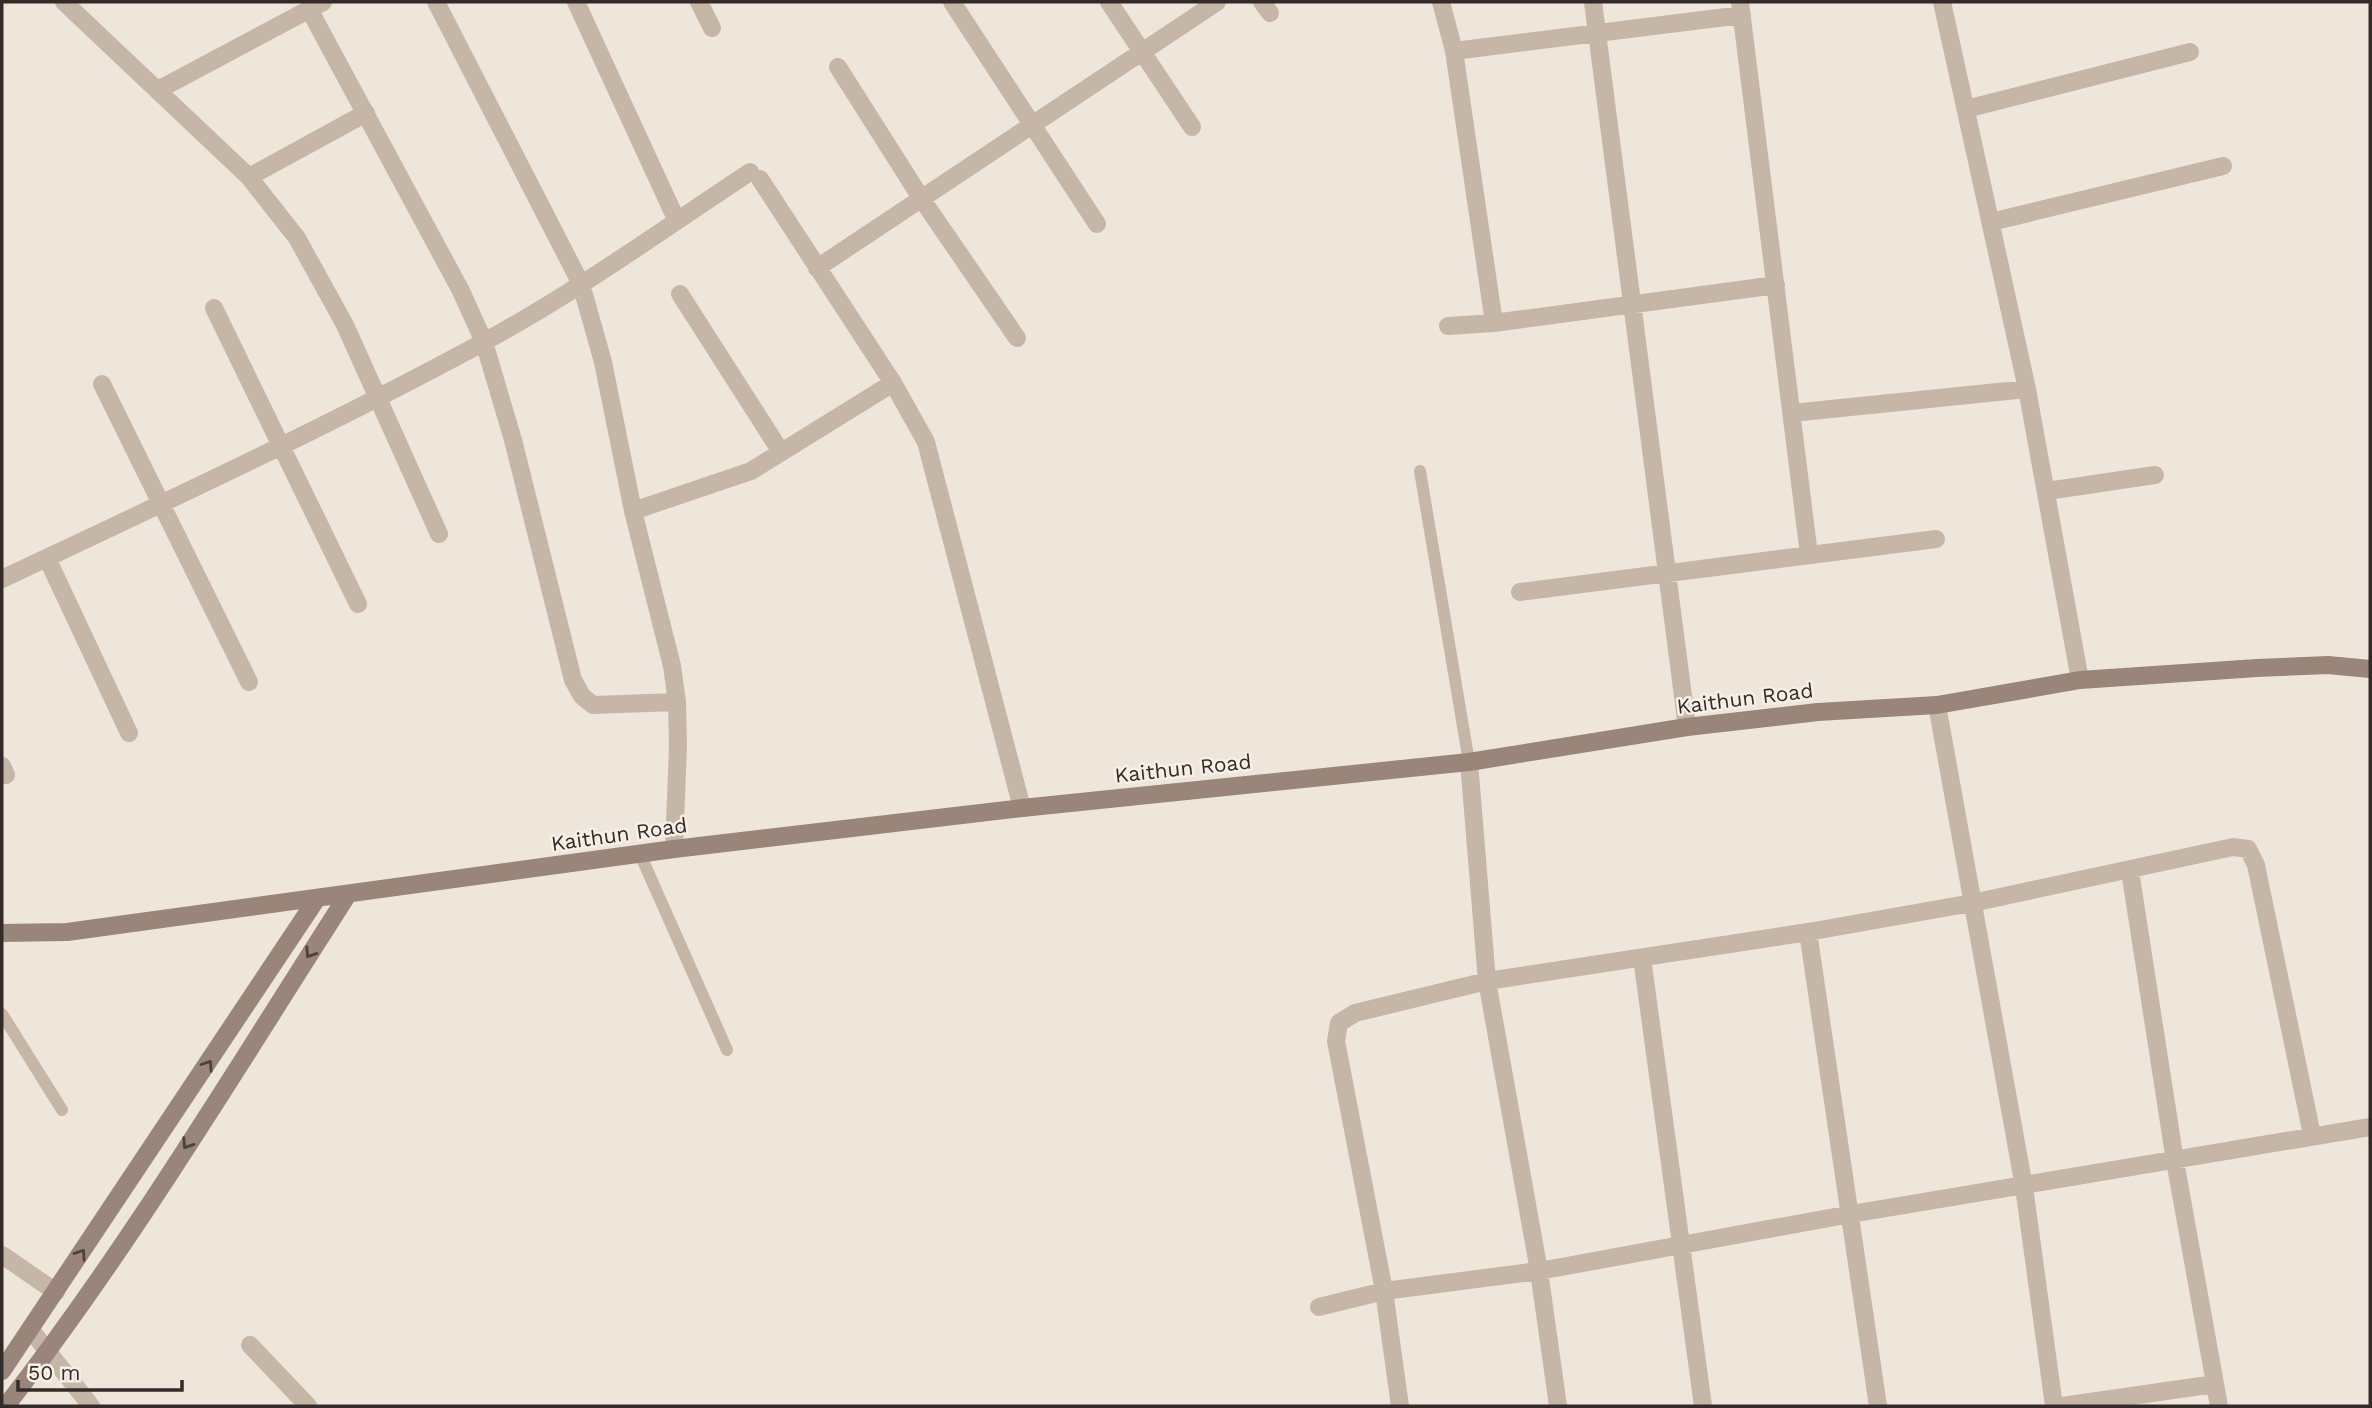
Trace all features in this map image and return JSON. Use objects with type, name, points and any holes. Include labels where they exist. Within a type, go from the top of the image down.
[{"type":"street","points":[[64,2],[248,177],[297,238],[380,396],[439,534]]},
{"type":"street","points":[[436,2],[581,284],[603,362],[633,511],[672,666],[677,702],[674,849]]},
{"type":"street","points":[[576,2],[677,220]]},
{"type":"street","points":[[699,2],[712,28]]},
{"type":"street","points":[[952,2],[1097,224]]},
{"type":"street","points":[[1109,2],[1192,127]]},
{"type":"street","points":[[817,268],[1217,2]]},
{"type":"street","points":[[1441,2],[1454,51],[1494,323]]},
{"type":"street","points":[[1593,2],[1687,727]]},
{"type":"street","points":[[1942,2],[2027,389],[2080,680]]},
{"type":"street","points":[[158,90],[316,5],[366,113],[461,291],[484,342],[513,440],[573,680],[582,696],[593,705],[677,702]]},
{"type":"street","points":[[1454,51],[1598,35],[1741,8],[1809,555]]},
{"type":"street","points":[[1966,109],[2190,52]]},
{"type":"street","points":[[838,67],[922,198],[1017,338]]},
{"type":"street","points":[[248,177],[366,113]]},
{"type":"street","points":[[1991,222],[2223,166]]},
{"type":"street","points":[[2,579],[281,446],[484,342],[581,284],[677,220],[755,176],[893,383],[926,442],[1022,808]]},
{"type":"street","points":[[1448,326],[1494,323],[1776,285]]},
{"type":"street","points":[[680,294],[781,452]]},
{"type":"street","points":[[214,308],[358,604]]},
{"type":"street","points":[[633,511],[751,471],[893,383]]},
{"type":"street","points":[[102,384],[249,682]]},
{"type":"street","points":[[1792,412],[2027,389]]},
{"type":"street","points":[[2047,491],[2155,475]]},
{"type":"street","points":[[1520,592],[1936,539]]},
{"type":"street","points":[[47,558],[129,733]]},
{"type":"street","name":"Kaithun Road","points":[[2,933],[67,932],[674,849],[1022,808],[1469,762],[1687,727],[1818,712],[1937,705],[2080,680],[2328,665],[2370,668]]},
{"type":"street","points":[[1937,705],[2024,1187],[2054,1406]]},
{"type":"street","points":[[1469,762],[1487,981],[1539,1271],[1558,1406]]},
{"type":"street","points":[[1400,1406],[1384,1292],[1336,1041],[1339,1023],[1354,1013],[1487,981],[1808,932],[1972,903],[2130,871],[2233,846],[2248,849],[2256,865],[2312,1135]]},
{"type":"street","points":[[2130,871],[2175,1161],[2219,1406]]},
{"type":"street","points":[[6,1406],[48,1352],[167,1176],[347,895]]},
{"type":"street","points":[[2,1371],[316,900]]},
{"type":"street","points":[[1808,932],[1878,1406]]},
{"type":"street","points":[[1642,958],[1703,1406]]},
{"type":"street","points":[[1319,1307],[1384,1292],[1539,1271],[1851,1214],[2370,1127]]},
{"type":"street","points":[[2,1255],[56,1292]]},
{"type":"street","points":[[30,1329],[91,1406]]},
{"type":"street","points":[[250,1345],[308,1406]]},
{"type":"street","points":[[2063,1406],[2215,1384]]},
{"type":"lane","points":[[1420,471],[1469,762]]},
{"type":"lane","points":[[640,854],[727,1049]]},
{"type":"lane","points":[[2,1014],[62,1110]]}]
